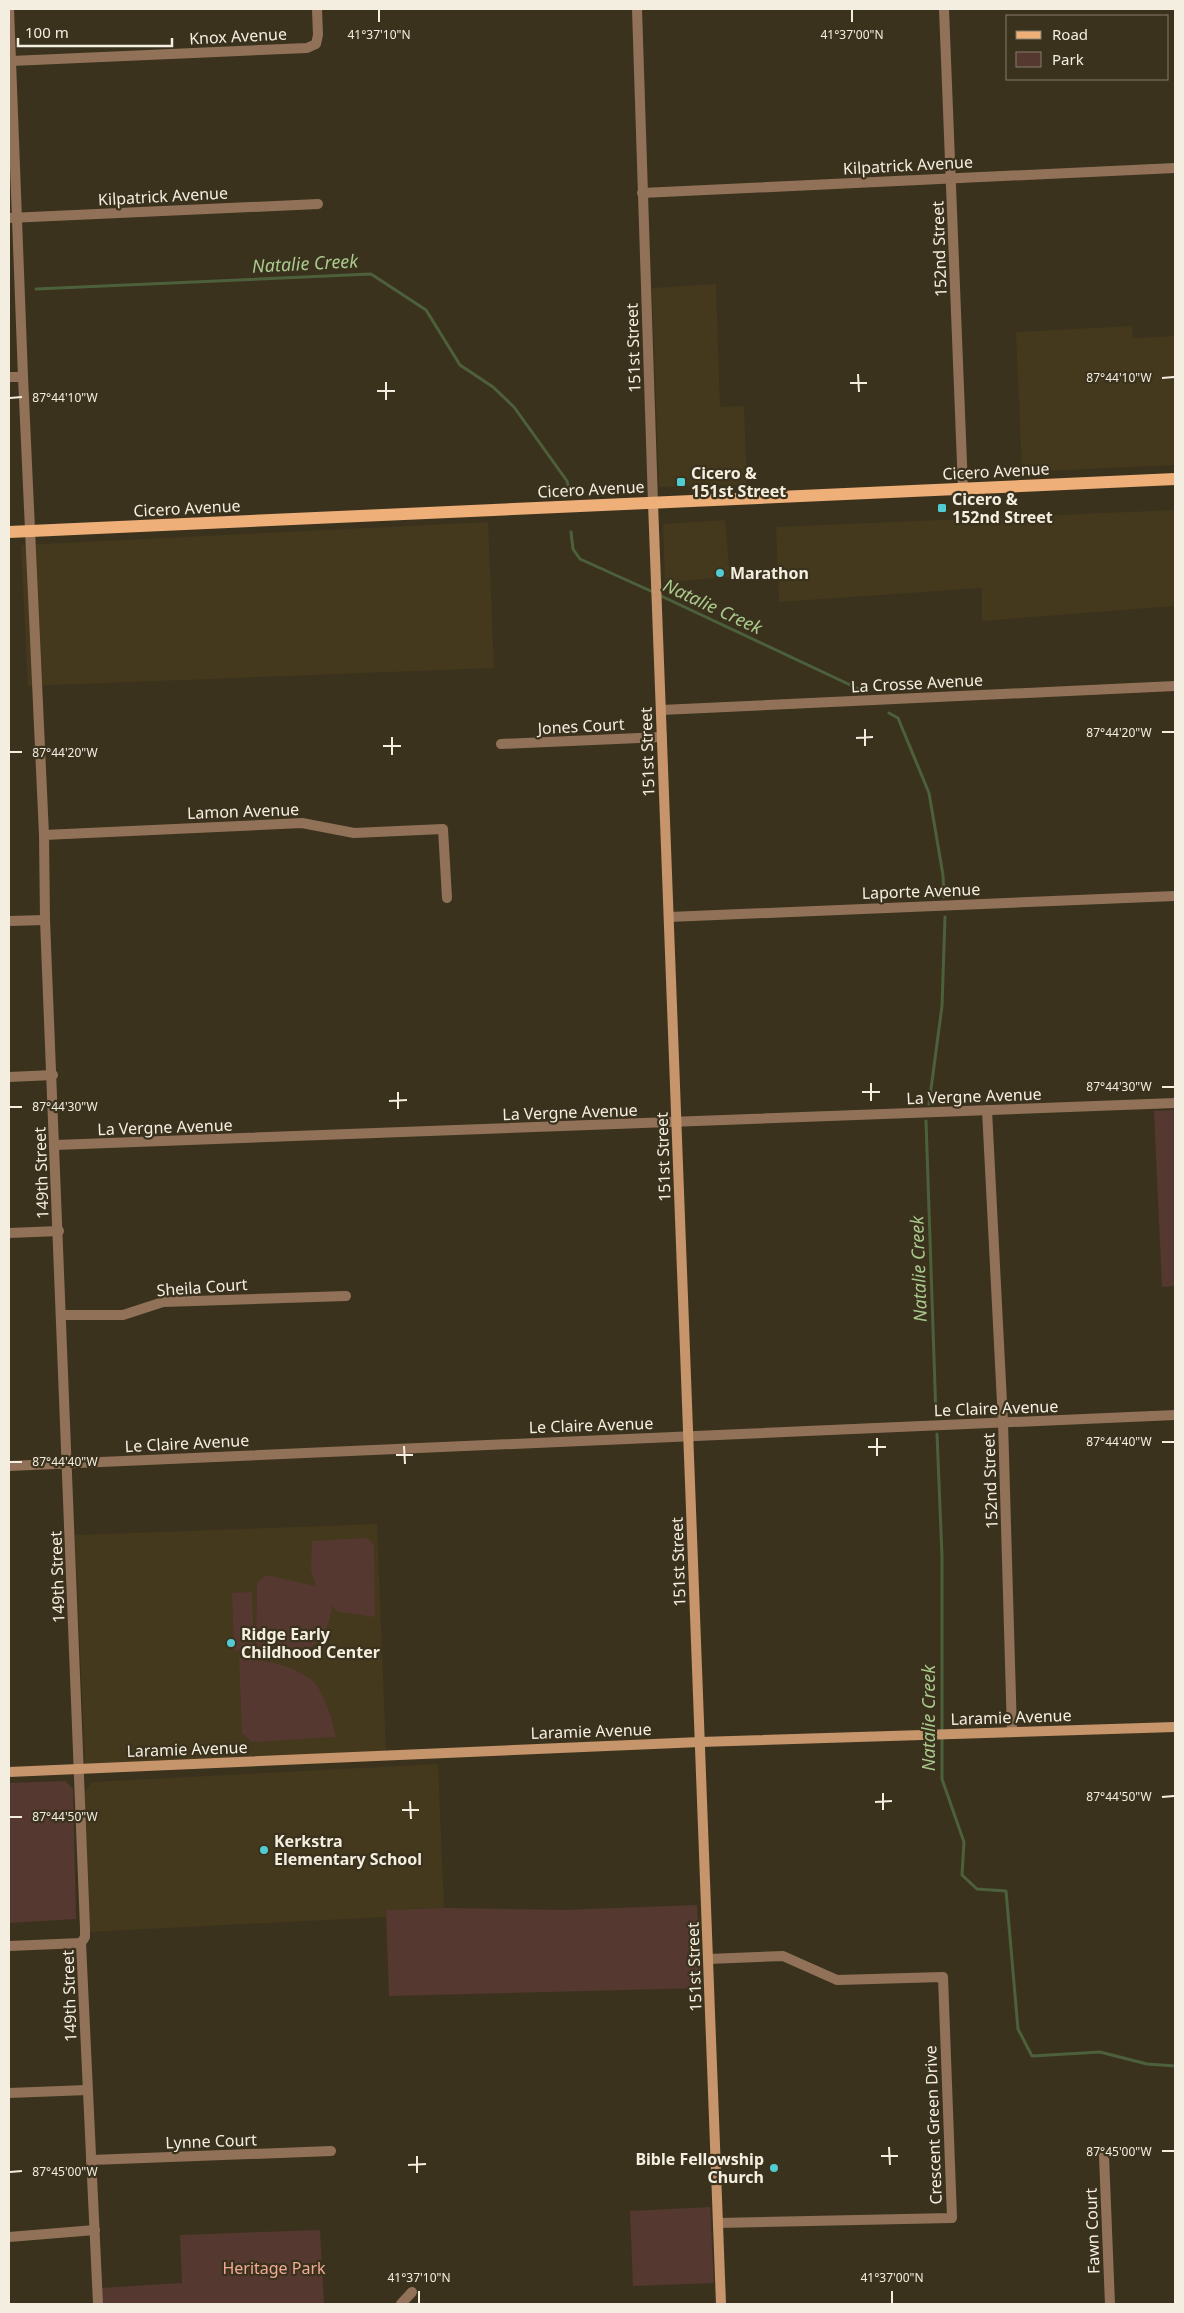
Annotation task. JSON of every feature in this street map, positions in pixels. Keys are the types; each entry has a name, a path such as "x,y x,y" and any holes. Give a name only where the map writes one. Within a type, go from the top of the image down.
{"main road":[{"name":"Cicero Avenue","path":"9,532 1175,479"}],"street":[{"name":"149th Street","path":"9,9 13,218 23,377 44,835 45,920 56,1145 85,1937 82,1943 87,2090 98,2304"},
{"name":"Knox Avenue","path":"11,62 307,48 316,44 318,9"},
{"name":"151st Street","path":"637,9 656,601 721,2304"},
{"name":"152nd Street","path":"944,9 963,489"},
{"name":"Kilpatrick Avenue","path":"642,193 951,177 1175,168"},
{"name":"Kilpatrick Avenue","path":"13,218 318,204"},
{"path":"9,377 23,377"},
{"name":"La Crosse Avenue","path":"661,710 1175,686"},
{"name":"Jones Court","path":"501,744 662,737"},
{"name":"Lamon Avenue","path":"44,835 302,823 354,833 443,829 447,898"},
{"name":"Laporte Avenue","path":"669,917 1175,896"},
{"path":"9,921 45,920"},
{"path":"9,1077 53,1075"},
{"name":"La Vergne Avenue","path":"56,1145 1175,1103"},
{"name":"152nd Street","path":"986,1110 1003,1422 1012,1732"},
{"path":"9,1233 59,1232"},
{"name":"Sheila Court","path":"62,1315 123,1315 163,1302 346,1296"},
{"name":"Le Claire Avenue","path":"9,1466 1175,1415"},
{"name":"Laramie Avenue","path":"9,1772 700,1742 1175,1726"},
{"path":"9,1946 82,1943"},
{"name":"Crescent Green Drive","path":"708,1959 783,1956 837,1980 943,1977 952,2218 718,2222"},
{"path":"9,2093 87,2090"},
{"name":"Lynne Court","path":"91,2160 331,2151"},
{"name":"Fawn Court","path":"1104,2156 1110,2304"},
{"path":"9,2237 95,2230"},
{"path":"401,2304 412,2292"}],"shaded area":[{"path":"716,284 720,407 744,406 747,485 659,487 652,288"},
{"path":"1132,326 1133,338 1175,336 1175,465 1022,472 1016,332"},
{"path":"1175,510 1175,606 982,621 982,588 779,602 776,527"},
{"path":"725,520 730,577 665,582 663,524"},
{"path":"488,522 494,668 28,686 21,545"},
{"name":"Ridge Early Childhood Center","path":"377,1524 386,1751 85,1764 75,1535"},
{"name":"Kerkstra Elementary School","path":"438,1764 444,1908 386,1910 386,1917 89,1932 84,1793 92,1782"}],"green space":[{"path":"1175,1110 1175,1286 1162,1287 1154,1111"},
{"path":"367,1538 374,1545 375,1617 338,1612 332,1606 329,1622 324,1634 308,1649 285,1654 256,1655 257,1583 266,1575 316,1586 311,1570 312,1541"},
{"path":"252,1592 254,1650 234,1650 232,1593"},
{"path":"239,1658 267,1661 284,1666 301,1673 314,1682 323,1696 336,1737 252,1742 242,1733"},
{"path":"66,1781 73,1789 76,1919 9,1923 9,1783"},
{"path":"697,1905 701,1988 389,1996 386,1910 444,1908 564,1910"},
{"path":"710,2207 714,2283 633,2286 630,2211"},
{"name":"Heritage Park","path":"320,2230 324,2304 102,2304 101,2288 182,2283 180,2235"}],"waterway":[{"name":"Natalie Creek","path":"36,289 371,274 426,310 460,365 493,387 514,407 568,485"},
{"name":"Natalie Creek","path":"571,532 573,549 580,559 653,592"},
{"name":"Natalie Creek","path":"659,595 861,690"},
{"name":"Natalie Creek","path":"889,713 898,718 929,793 943,875 944,897"},
{"name":"Natalie Creek","path":"929,1104 942,1006 945,917"},
{"name":"Natalie Creek","path":"926,1121 936,1417"},
{"name":"Natalie Creek","path":"937,1434 942,1556 942,1779 964,1842 962,1875 977,1889 1006,1891 1018,2029 1032,2056 1100,2052 1147,2064 1175,2066"}],"place":[{"name":"Cicero & 151st Street","path":"681,482"},
{"name":"Cicero & 152nd Street","path":"942,508"},
{"name":"Marathon","path":"720,573"},
{"name":"Ridge Early Childhood Center","path":"231,1643"},
{"name":"Kerkstra Elementary School","path":"264,1850"},
{"name":"Bible Fellowship Church","path":"774,2168"}]}
